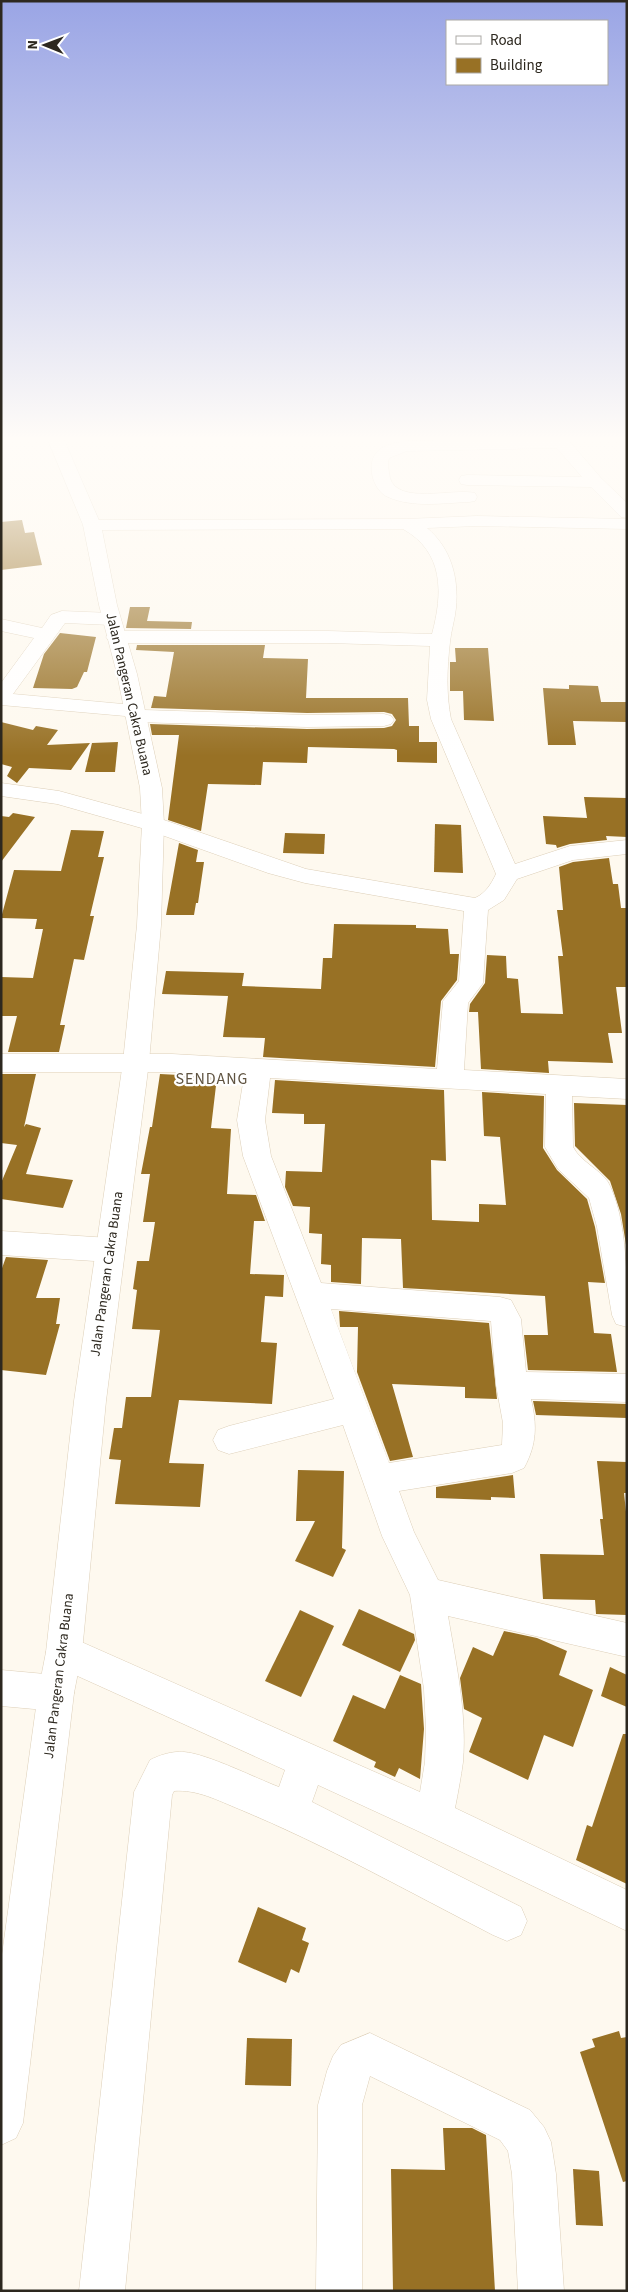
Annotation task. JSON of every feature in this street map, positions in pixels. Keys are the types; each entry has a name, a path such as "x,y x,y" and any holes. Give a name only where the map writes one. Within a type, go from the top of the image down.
{"street":[{"name":"Jalan Pangeran Cakra Buana","path":"2,2110 56,1693 64,1652 90,1401 136,1062 150,925 151,788 127,674 114,630 96,542"},
{"path":"432,542 447,575 450,590 449,606 440,640 437,700 441,719 508,874"},
{"path":"1,625 49,632 114,630 440,640"},
{"path":"49,632 1,698 135,713 306,721 384,720"},
{"path":"1,789 59,798 152,824 276,868 305,876 476,906 486,904 496,896 508,874 570,853 627,847"},
{"path":"450,1078 456,1001 471,983 476,906"},
{"path":"1,1063 136,1062 627,1089"},
{"path":"258,1068 252,1120 257,1156 354,1408 398,1536 421,1581 442,1689 445,1729 444,1762 434,1818"},
{"path":"559,1084 560,1152 566,1162 579,1170 594,1184 603,1197 611,1226 627,1315"},
{"path":"1,1243 110,1250"},
{"path":"312,1295 500,1309 506,1319 512,1384 521,1440 512,1458 379,1479"},
{"path":"512,1384 627,1388"},
{"path":"229,1440 354,1408"},
{"path":"421,1581 627,1640"},
{"path":"64,1652 434,1818 627,1911"},
{"path":"1,1688 56,1693"},
{"path":"290,1811 307,1762"},
{"path":"102,2291 152,1792 164,1773 184,1771 204,1776 290,1811 507,1920"},
{"path":"339,2291 340,2105 348,2071 356,2060 370,2054 515,2125 529,2142 534,2174 541,2291"}],"building":[{"path":"1,542 36,542 42,565 1,570"},
{"path":"130,607 150,607 147,621 192,622 191,629 126,628"},
{"path":"60,633 96,637 87,672 84,672 77,687 72,689 33,688 44,654"},
{"path":"137,645 265,645 263,658 308,659 306,698 408,698 409,726 419,726 419,742 437,742 437,763 397,762 397,750 394,749 308,747 307,763 263,762 261,785 208,784 201,831 168,820 179,735 152,735 150,724 307,729 384,728 392,726 396,720 392,714 384,712 307,713 151,708 154,696 166,697 174,652 136,650"},
{"path":"455,648 488,648 494,721 464,720 463,691 450,691 450,662 456,662"},
{"path":"569,685 598,686 601,702 627,702 627,722 573,721 576,745 548,745 543,688 569,689"},
{"path":"1,722 33,730 36,726 58,730 47,745 90,743 71,770 29,768 17,783 7,776 12,767 1,764"},
{"path":"118,742 115,772 85,772 92,743"},
{"path":"584,797 627,798 627,837 606,836 607,840 570,844 557,848 556,845 546,844 543,816 587,818"},
{"path":"13,813 35,817 1,862 1,816 9,817"},
{"path":"435,824 461,825 463,873 434,872"},
{"path":"71,830 104,831 98,857 104,857 90,916 94,916 84,960 74,959 60,1025 65,1025 59,1052 8,1052 17,1016 1,1016 1,977 33,978 43,929 35,929 37,919 1,918 14,870 61,871"},
{"path":"285,833 325,834 324,854 283,853"},
{"path":"179,843 198,850 196,862 204,862 198,903 196,903 194,915 166,915"},
{"path":"609,858 613,884 618,884 621,908 627,908 627,987 616,987 622,1033 608,1033 613,1063 548,1061 549,1073 481,1069 478,1012 469,1012 470,1004 485,983 487,955 506,956 507,978 518,979 521,1013 563,1014 558,956 563,956 557,910 563,910 559,867 573,862"},
{"path":"334,924 416,925 416,928 448,929 450,954 459,954 457,980 441,1001 435,1067 263,1057 265,1038 223,1037 228,996 162,994 166,971 244,973 242,986 321,989 323,958 332,958"},
{"path":"2,1074 36,1074 24,1127 26,1124 41,1128 26,1174 73,1180 63,1208 1,1199 1,1183 17,1145 1,1143"},
{"path":"160,1074 217,1077 211,1128 231,1129 227,1194 256,1195 265,1221 254,1221 250,1274 284,1275 283,1297 265,1296 261,1342 277,1343 272,1404 179,1400 169,1463 204,1464 200,1507 115,1504 121,1460 109,1459 114,1428 122,1428 126,1397 151,1397 160,1330 132,1329 137,1290 133,1289 137,1261 149,1261 155,1222 143,1222 150,1174 141,1174 150,1127 152,1127"},
{"path":"275,1080 444,1090 446,1161 431,1160 432,1220 479,1222 479,1204 506,1205 500,1137 484,1136 482,1092 544,1096 543,1148 557,1170 587,1199 595,1227 605,1283 588,1282 594,1333 611,1334 617,1372 528,1370 524,1335 548,1335 545,1296 403,1288 401,1239 362,1238 361,1284 331,1282 331,1265 321,1264 322,1234 309,1233 310,1207 293,1206 285,1187 286,1171 322,1172 325,1124 304,1124 304,1114 272,1113"},
{"path":"574,1103 627,1105 627,1251 621,1214 610,1181 575,1146"},
{"path":"6,1257 48,1260 36,1298 60,1298 56,1324 60,1324 46,1375 1,1370 1,1271"},
{"path":"339,1311 489,1323 497,1399 465,1398 465,1387 392,1384 413,1457 390,1461 357,1372 358,1327 340,1327"},
{"path":"533,1401 627,1404 627,1418 536,1415"},
{"path":"597,1461 627,1462 627,1493 624,1493 627,1521 627,1615 596,1614 595,1600 543,1599 540,1554 604,1555 600,1519 603,1519"},
{"path":"298,1470 344,1471 342,1548 346,1550 333,1577 295,1561 315,1521 296,1521"},
{"path":"513,1475 515,1498 491,1497 491,1500 436,1498 436,1487"},
{"path":"359,1609 414,1634 415,1640 400,1672 342,1645"},
{"path":"300,1610 334,1626 301,1697 265,1681"},
{"path":"504,1631 537,1638 567,1651 559,1675 593,1690 573,1747 544,1735 528,1780 469,1752 482,1718 464,1709 460,1678 473,1647 493,1656"},
{"path":"610,1667 627,1675 627,1707 601,1696"},
{"path":"400,1675 421,1684 424,1729 420,1779 399,1768 395,1777 374,1767 376,1762 333,1741 353,1695 385,1709"},
{"path":"623,1734 627,1734 627,1884 576,1860 587,1825 592,1827"},
{"path":"258,1907 306,1928 302,1940 309,1943 299,1973 291,1969 286,1983 238,1962"},
{"path":"619,2031 621,2038 627,2037 627,2181 623,2182 580,2052 595,2047 592,2039"},
{"path":"247,2038 292,2039 291,2086 245,2085"},
{"path":"443,2128 472,2128 486,2135 495,2291 393,2291 391,2169 445,2170"},
{"path":"573,2169 599,2171 603,2226 576,2225"}],"district":[{"name":"SENDANG","path":"212,1079"}]}
